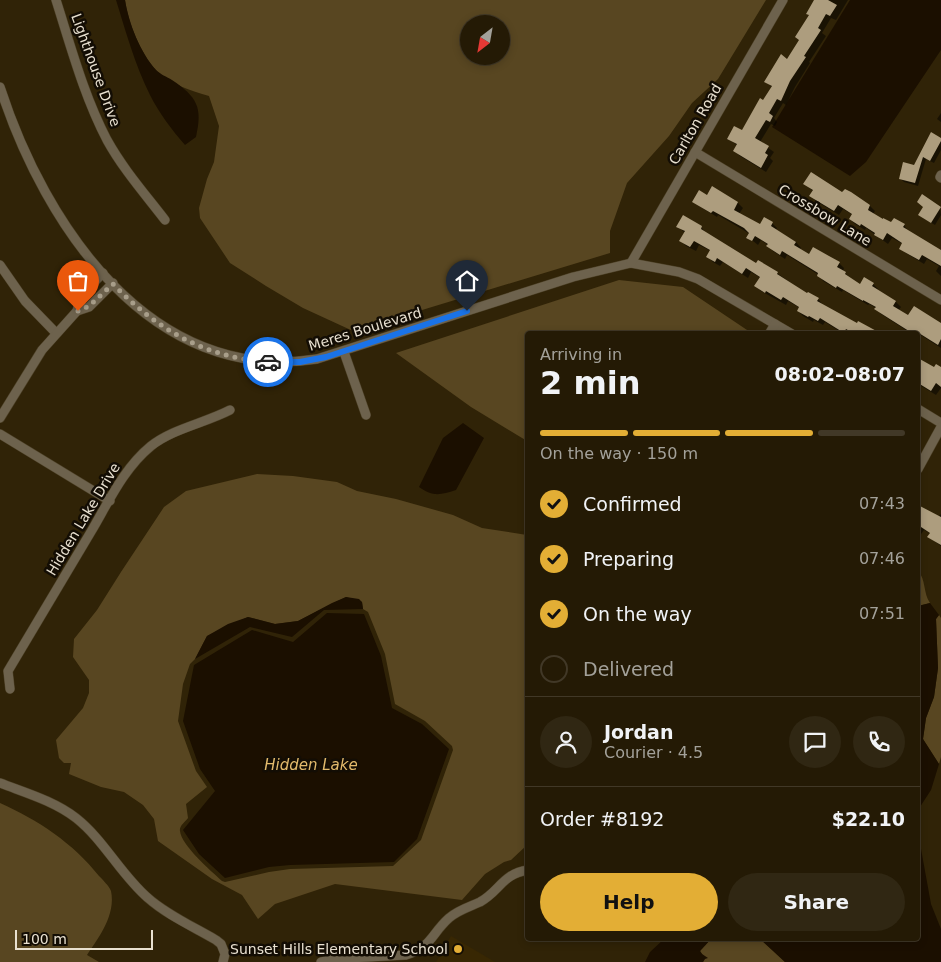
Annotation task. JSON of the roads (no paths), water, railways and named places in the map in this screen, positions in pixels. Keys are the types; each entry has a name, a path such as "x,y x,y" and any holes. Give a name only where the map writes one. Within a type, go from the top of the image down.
{"street":[{"name":"Lighthouse Drive","path":"56,0 78,67 101,127 125,169 165,220"},
{"name":"Carlton Road","path":"631,263 783,0"},
{"name":"Meres Boulevard","path":"0,87 18,139 37,178 60,217 103,274 141,311 165,328 198,346 227,355 256,361 290,362 317,359 344,352 573,277 631,263 693,277 787,331"},
{"name":"Crossbow Lane","path":"695,152 941,300"},
{"path":"0,265 25,301 56,333"},
{"path":"78,311 81,296 103,274"},
{"path":"0,418 37,357 56,333 78,311 89,306 113,284"},
{"path":"771,331 775,324"},
{"path":"344,352 366,415"},
{"name":"Hidden Lake Drive","path":"10,689 8,671 135,462 152,445 172,433 211,420 230,410"},
{"path":"920,410 941,423"},
{"path":"920,465 941,428"},
{"path":"0,434 110,501"},
{"path":"0,783 46,801 77,819 90,831 134,885 150,900 216,940 226,954 224,961"},
{"path":"321,962 331,959 406,955 416,952 431,941 452,916 480,901 510,875 525,871"}],"water":[{"path":"116,0 125,0 129,19 136,37 150,63 187,92 196,104 199,118 196,137 185,145 166,121 150,95 135,60"},
{"path":"850,0 941,0 941,50 866,162 850,176 772,127"},
{"path":"463,423 484,438 456,490 433,494 419,487 443,438"},
{"path":"346,597 359,599 362,602 363,609 324,610 292,637 250,627 195,659 207,636 228,624 248,617 275,624 298,621"},
{"path":"930,603 939,615 936,619 938,668 934,697 926,718 923,739 939,764 931,790 920,807 920,606"},
{"name":"Hidden Lake","path":"327,613 364,614 381,656 392,708 422,724 449,749 417,839 394,862 290,865 269,867 225,878 199,854 183,830 215,791 200,769 183,721 194,665 252,630 293,642"},
{"path":"921,849 931,904 941,929 941,962 785,962 762,941 920,941"},
{"path":"662,941 709,941 700,951 708,958 703,962 645,962 650,952"}],"place":[{"name":"Sunset Hills Elementary School","path":"458,949"}]}
